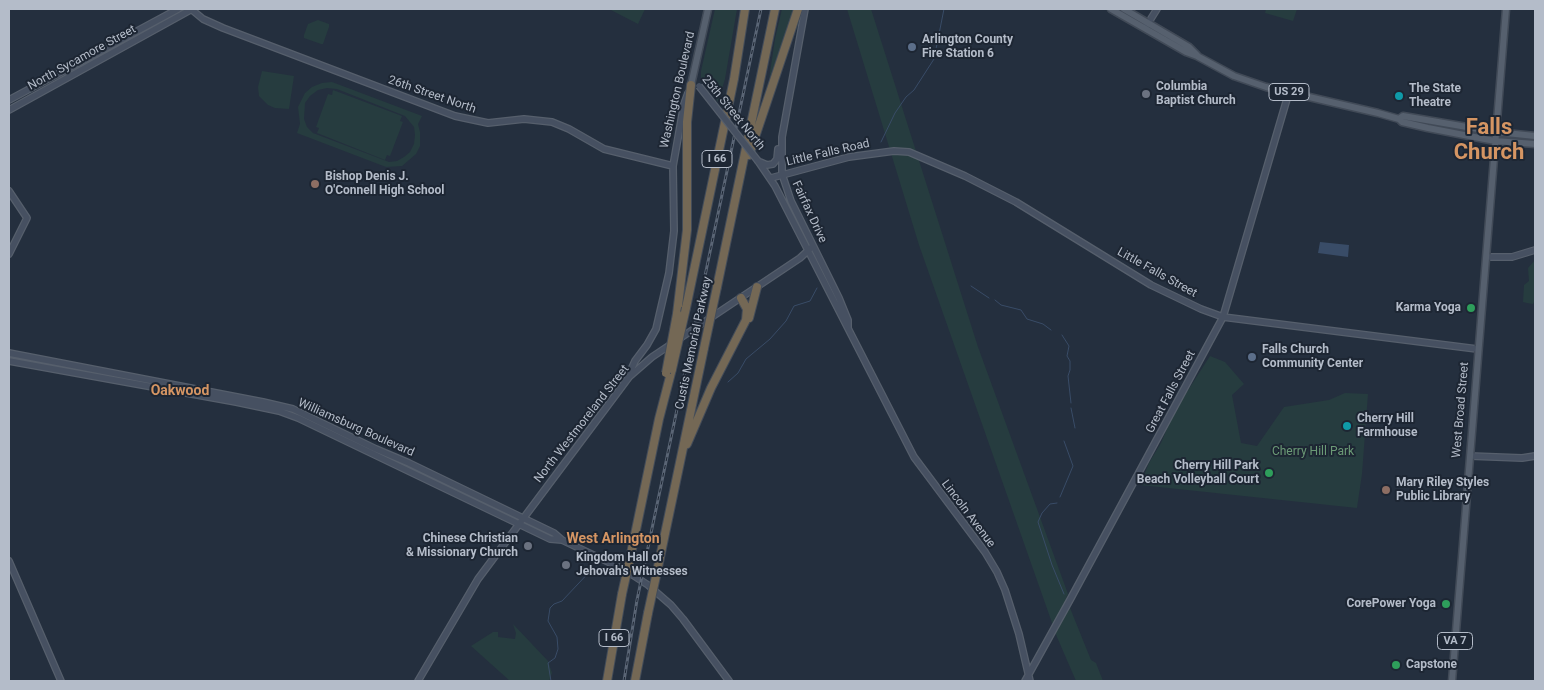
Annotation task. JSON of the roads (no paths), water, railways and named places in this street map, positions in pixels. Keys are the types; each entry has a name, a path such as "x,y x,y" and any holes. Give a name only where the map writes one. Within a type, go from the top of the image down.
{"highway":[{"name":"Custis Memorial Parkway","path":"608,681 622,594 669,371 686,308 732,87 745,9"},
{"name":"Custis Memorial Parkway","path":"635,681 775,9"},
{"path":"737,193 798,9"},
{"path":"669,371 687,230 687,122 694,83"},
{"path":"732,347 747,323 757,287"},
{"path":"680,460 708,394 748,315 747,307 741,298"}],"main road":[{"name":"North Sycamore Street","path":"9,110 160,22 178,9"},
{"name":"North Sycamore Street","path":"9,100 160,22 191,9"},
{"name":"26th Street North","path":"191,9 203,19 223,28 455,116 486,122 524,119 552,122 569,128 604,149 673,166"},
{"name":"Washington Boulevard","path":"628,377 635,361 656,329 670,273 674,231 673,166 684,104 694,83 708,9"},
{"name":"Fairfax Drive","path":"805,9 782,137 782,174 791,201 839,298 848,320 848,328"},
{"name":"US 29","path":"1111,9 1146,26"},
{"name":"US 29","path":"1124,9 1186,52 1198,56 1234,76 1266,87 1399,119 1402,122 1428,128 1495,141 1535,144"},
{"path":"1146,26 1157,9"},
{"name":"VA 7","path":"1495,141 1506,9"},
{"name":"25th Street North","path":"694,83 758,160"},
{"name":"Great Falls Street","path":"1024,681 1067,606 1223,317 1289,92"},
{"name":"US 29","path":"1399,119 1403,116 1496,132 1535,136"},
{"path":"758,160 768,165 774,163 782,137"},
{"name":"West Broad Street","path":"1452,681 1495,141"},
{"name":"Little Falls Road","path":"782,174 849,157 894,151 909,152"},
{"name":"Little Falls Street","path":"909,152 965,176 1016,202 1151,285 1201,309 1223,317 1478,349"},
{"name":"Fairfax Drive","path":"758,160 770,178 868,369"},
{"path":"770,178 782,174"},
{"path":"9,191 27,218 9,254"},
{"name":"North Westmoreland Street","path":"418,681 478,579 628,377 652,357 741,298 814,246"},
{"path":"1487,257 1512,257 1535,250"},
{"name":"Williamsburg Boulevard","path":"9,353 269,403 293,410 410,463 554,533 562,540 625,570 653,589 684,619 729,681"},
{"name":"Williamsburg Boulevard","path":"9,361 282,412 550,539 562,540"},
{"name":"Lincoln Avenue","path":"868,369 914,457 985,552 997,572 1006,590 1030,681"},
{"path":"1470,456 1522,458 1535,456"},
{"path":"9,560 61,681"}],"water":[{"path":"1320,242 1349,245 1348,257 1318,253"}],"waterway":[{"path":"881,142 895,113 906,97 914,90 934,59 944,9"},
{"path":"971,286 989,298"},
{"path":"728,382 738,373 746,359 770,339 786,321 794,306 810,301 817,288"},
{"path":"995,300 1001,305 1021,310 1027,319 1043,324 1051,330"},
{"path":"1062,335 1069,346 1067,356 1070,361 1068,376 1071,403"},
{"path":"1071,408 1075,428"},
{"path":"1060,497 1073,466 1064,441"},
{"path":"1057,503 1050,504 1042,513 1038,522 1064,594"},
{"path":"551,681 548,663 555,658 558,649 557,637 548,621 550,608 562,601 594,567"}],"railway":[{"path":"624,681 637,600 761,9"}],"place":[{"name":"Arlington County Fire Station 6","path":"912,47"},
{"name":"Columbia Baptist Church","path":"1146,94"},
{"name":"The State Theatre","path":"1399,96"},
{"name":"Bishop Denis J. O'Connell High School","path":"315,184"},
{"name":"Karma Yoga","path":"1471,308"},
{"name":"Falls Church Community Center","path":"1252,357"},
{"name":"Cherry Hill Farmhouse","path":"1347,426"},
{"name":"Cherry Hill Park Beach Volleyball Court","path":"1269,473"},
{"name":"Mary Riley Styles Public Library","path":"1386,490"},
{"name":"Chinese Christian & Missionary Church","path":"528,546"},
{"name":"Kingdom Hall of Jehovah's Witnesses","path":"566,565"},
{"name":"CorePower Yoga","path":"1446,604"},
{"name":"Capstone","path":"1396,665"}],"district":[{"name":"Falls Church","path":"1489,140"},
{"name":"Oakwood","path":"180,391"},
{"name":"West Arlington","path":"613,539"}],"park label":[{"name":"Cherry Hill Park","path":"1313,452"}]}
